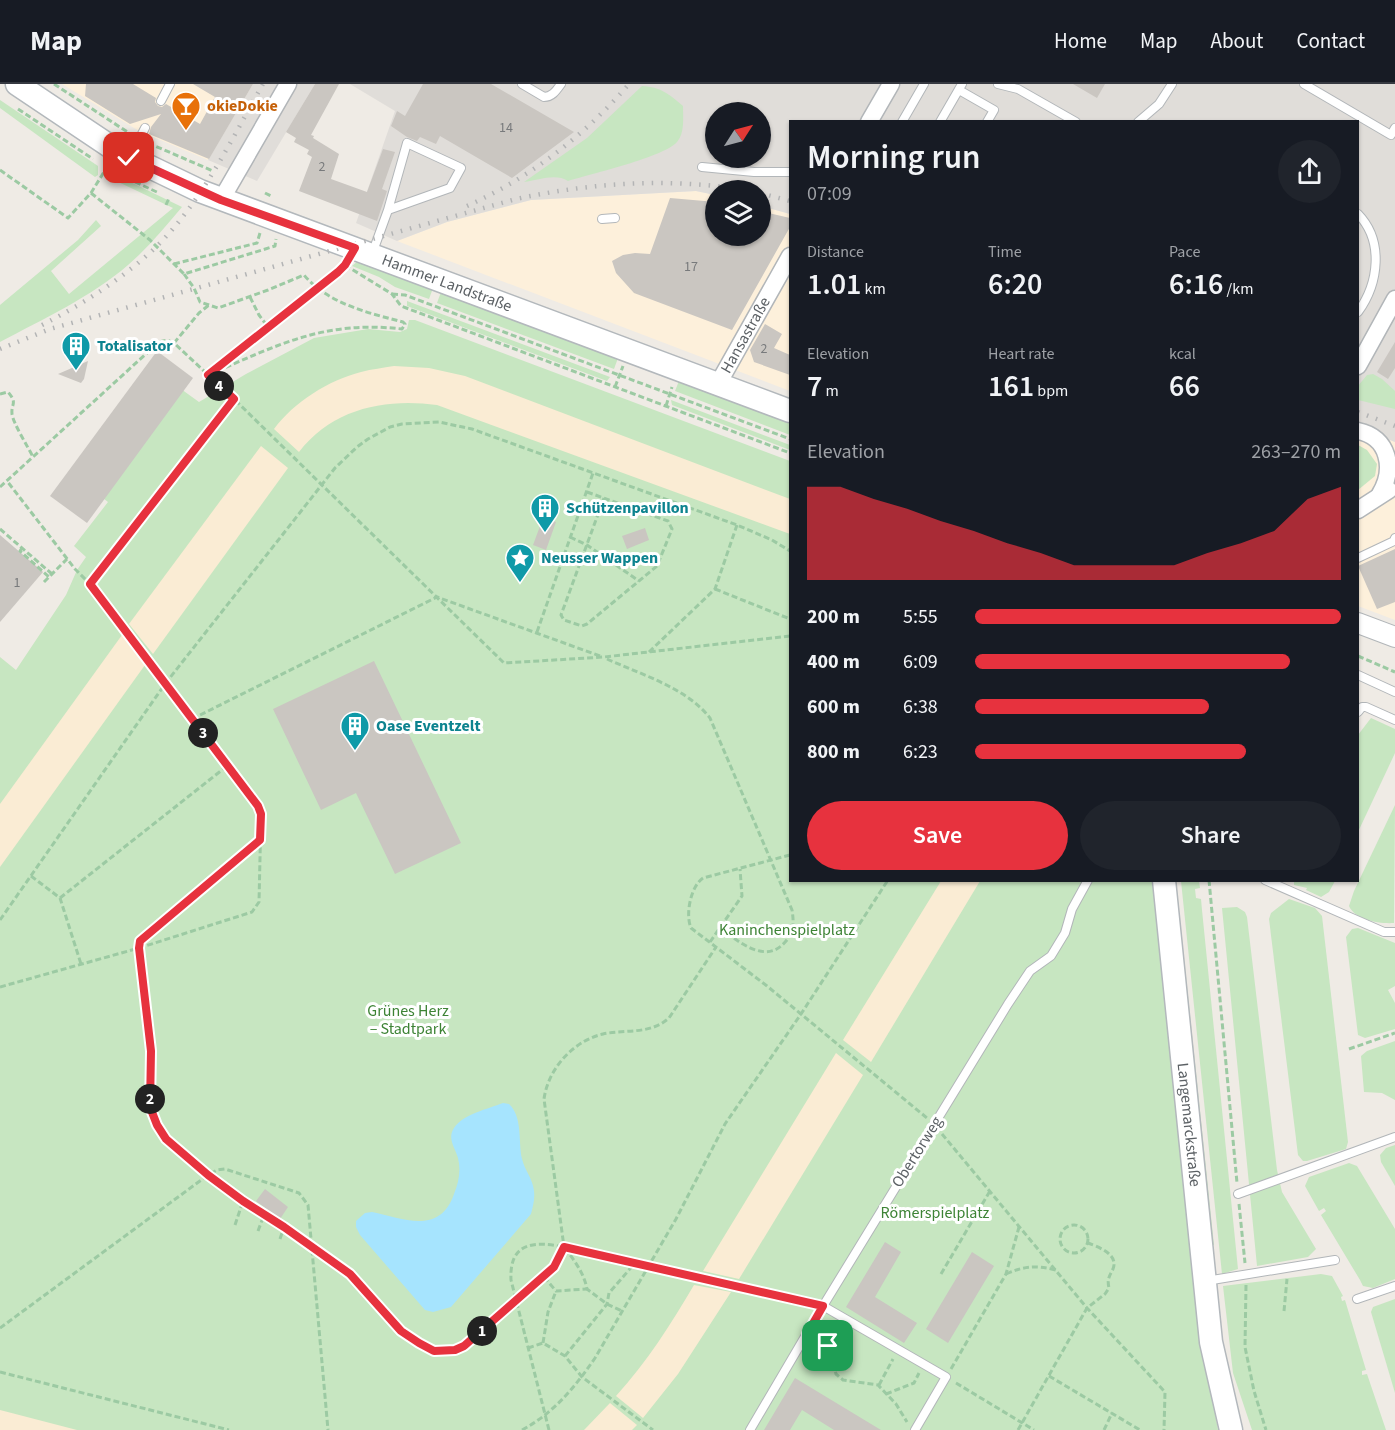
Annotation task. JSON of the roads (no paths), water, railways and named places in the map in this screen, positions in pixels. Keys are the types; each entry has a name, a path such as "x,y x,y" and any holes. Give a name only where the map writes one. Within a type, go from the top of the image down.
{"main road":[{"name":"Hammer Landstraße","path":"17,84 129,158 221,200 357,256 789,411"},
{"name":"Langemarckstraße","path":"1164,882 1211,1342 1231,1430"},
{"name":"Langemarckstraße","path":"1216,1368 1239,1430"}],"street":[{"path":"221,200 288,84"},
{"path":"869,120 891,84"},
{"name":"Hansastraße","path":"718,384 789,258"},
{"path":"1359,364 1395,299"},
{"path":"1359,431 1380,442 1386,451 1388,462 1385,486 1388,490 1359,509"},
{"path":"1359,624 1394,637"}],"lane":[{"path":"161,101 170,84"},
{"path":"522,84 547,97 552,95 561,84"},
{"path":"903,120 924,84"},
{"path":"998,84 1016,87 1073,120"},
{"path":"1140,120 1159,104 1172,84"},
{"path":"1304,84 1391,135 1395,128"},
{"path":"941,120 961,87 994,110 988,120"},
{"path":"129,158 145,128"},
{"path":"357,256 388,210 407,143 461,168 450,188 388,210"},
{"path":"702,167 754,172 789,172"},
{"path":"1359,215 1365,222 1377,254 1375,277 1359,310"},
{"path":"602,219 615,218"},
{"path":"1359,558 1394,541 1395,538"},
{"path":"1359,675 1395,692"},
{"path":"1359,711 1362,707 1366,707 1395,720"},
{"name":"Obertorweg","path":"750,1430 934,1124 1030,971 1052,956 1065,933 1072,909 1087,882"},
{"path":"1270,882 1384,932 1395,932"},
{"path":"1238,1194 1395,1137"},
{"path":"1204,1281 1335,1260"},
{"path":"1357,1299 1395,1287"},
{"path":"823,1306 946,1377 915,1429"}],"water":[{"path":"503,1103 509,1104 513,1109 518,1123 522,1159 534,1191 531,1214 451,1307 433,1312 425,1310 360,1235 356,1221 365,1213 372,1212 420,1221 430,1220 440,1215 448,1207 456,1190 459,1176 458,1158 451,1139 454,1128 463,1119"}],"railway":[{"path":"42,325 87,300 116,280 155,248 172,230 215,170 263,84"},
{"path":"467,206 513,182 555,154 594,121 629,84"},
{"path":"0,349 50,329 516,199 603,186 661,183 705,185"},
{"path":"771,196 789,201"},
{"path":"1359,412 1395,426"}],"place":[{"name":"okieDokie","path":"186,132"},
{"name":"Totalisator","path":"76,372"},
{"name":"Schützenpavillon","path":"545,534"},
{"name":"Neusser Wappen","path":"520,584"},
{"name":"Oase Eventzelt","path":"355,752"}],"park label":[{"name":"Kaninchenspielplatz","path":"787,930"},
{"name":"Grünes Herz – Stadtpark","path":"408,1020"},
{"name":"Römerspielplatz","path":"935,1213"}]}
